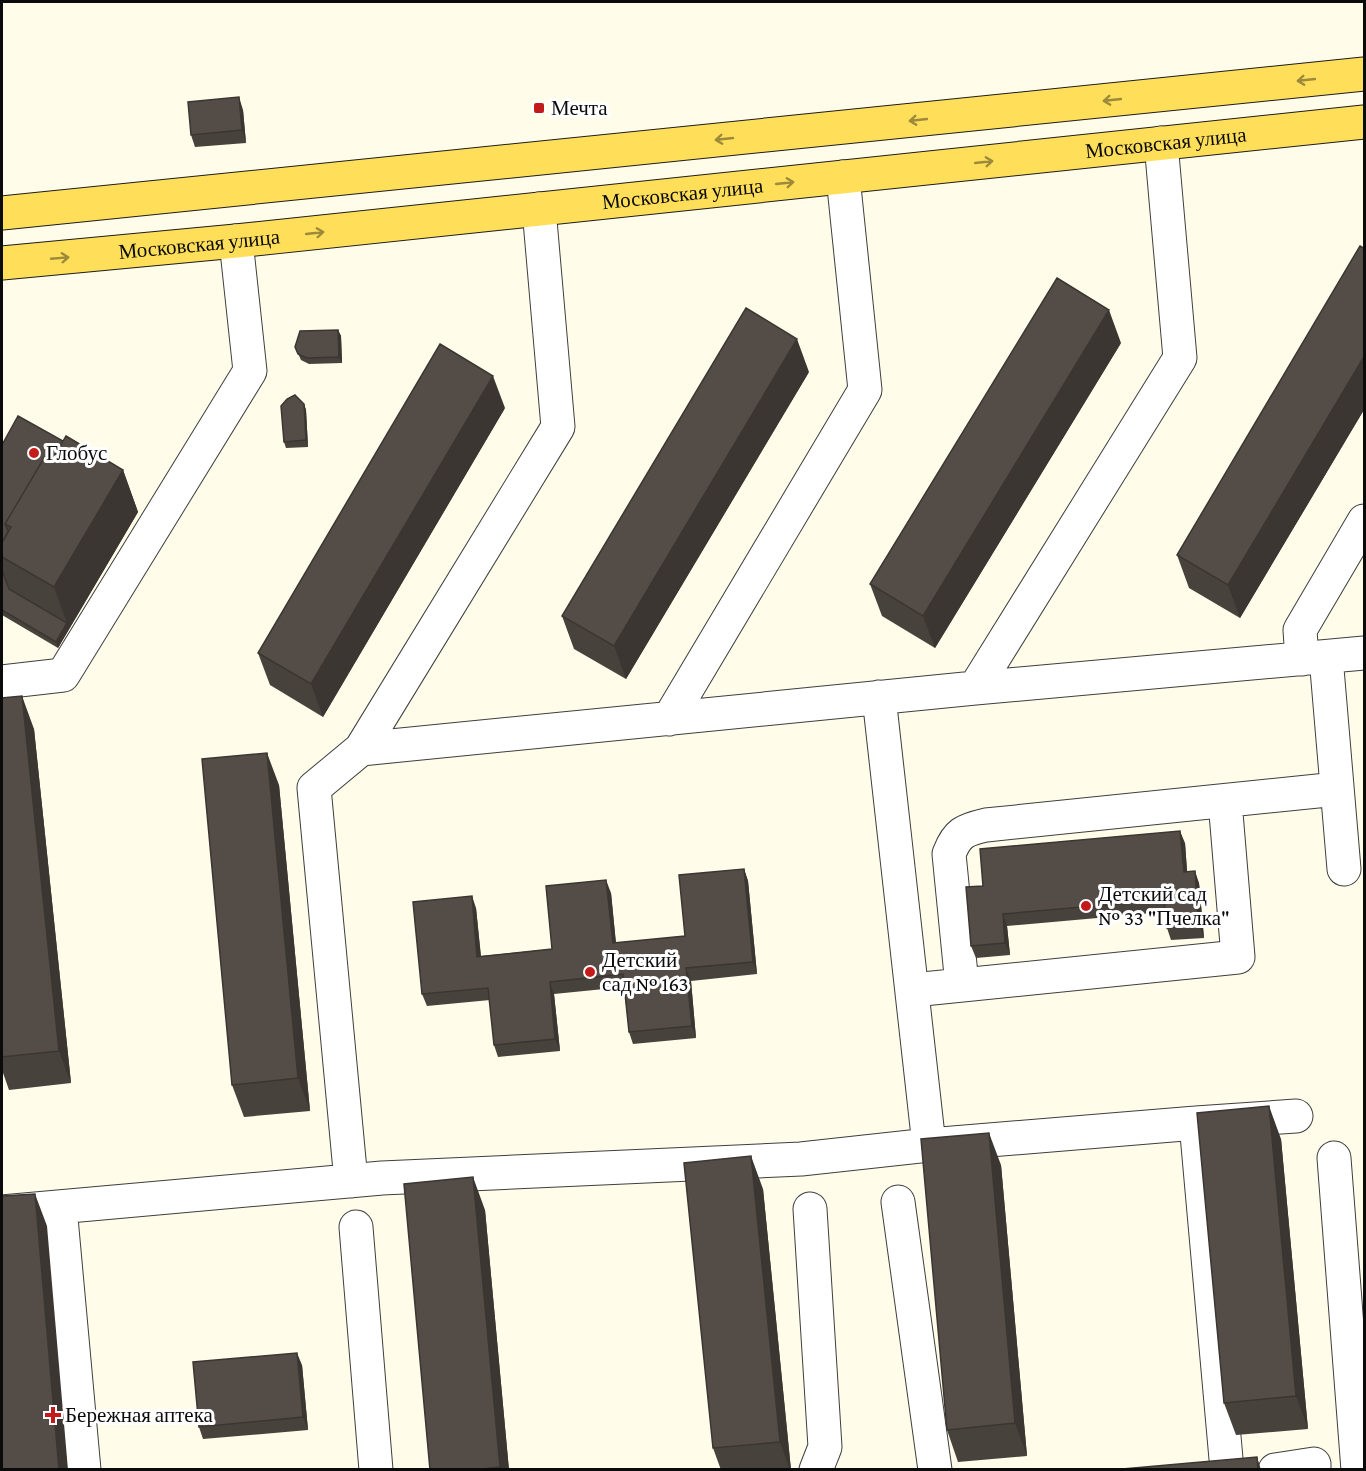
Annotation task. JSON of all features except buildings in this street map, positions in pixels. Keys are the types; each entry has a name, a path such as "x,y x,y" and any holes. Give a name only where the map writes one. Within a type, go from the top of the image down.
{"main road":[{"path":"2,213 1365,74"},
{"name":"Московская улица","path":"2,263 236,241 1365,122"}],"lane":[{"path":"975,688 1180,358 1161,143"},
{"path":"669,719 865,390 843,177"},
{"path":"351,1181 314,788 361,750 558,428 539,209"},
{"path":"2,682 63,675 250,371 236,241"},
{"path":"1344,869 1337,789 1314,658 1300,630 1365,521"},
{"path":"361,750 879,697 1365,653"},
{"path":"879,697 914,990 929,1145"},
{"path":"963,985 949,854 954,840 967,830 986,825 1337,789"},
{"path":"914,990 1238,957 1225,801"},
{"path":"2,1212 351,1181 801,1159 929,1145 1296,1116"},
{"path":"1196,1123 1227,1470"},
{"path":"1334,1158 1358,1470"},
{"path":"897,1202 935,1470"},
{"path":"60,1207 84,1470"},
{"path":"810,1209 825,1447 816,1470"},
{"path":"357,1227 376,1470"},
{"path":"1275,1470 1314,1464 1314,1470"}],"place":[{"name":"Мечта","path":"539,108"},
{"name":"Глобус","path":"34,453"},
{"name":"Детский сад № 33 \"Пчелка\"","path":"1086,906"},
{"name":"Детский сад № 163","path":"590,972"},
{"name":"Бережная аптека","path":"53,1415"}]}
